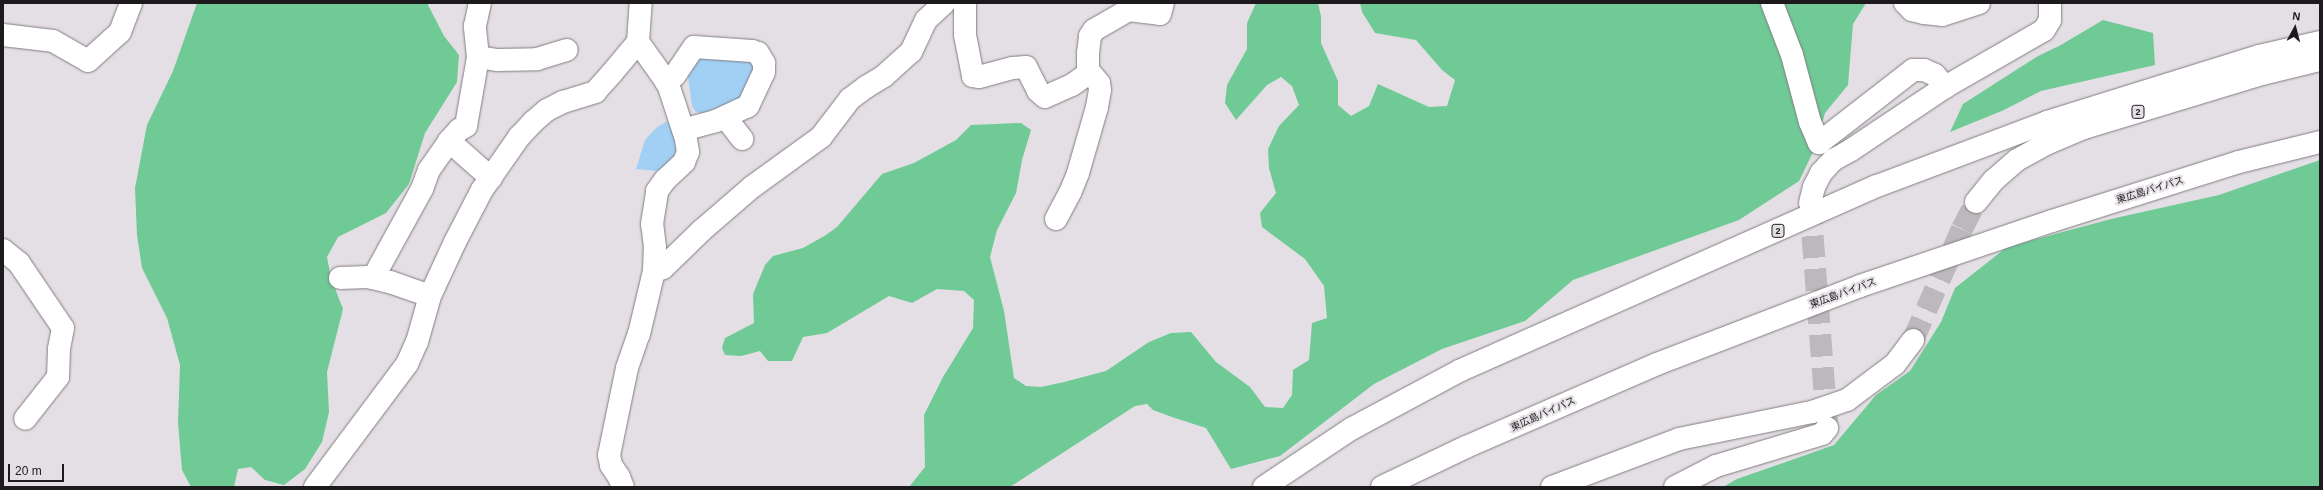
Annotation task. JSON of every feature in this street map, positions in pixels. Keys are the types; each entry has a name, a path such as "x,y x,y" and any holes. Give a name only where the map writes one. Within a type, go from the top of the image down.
{"main road":[{"path":"3,35 52,41 88,61 120,32 131,3"},
{"path":"373,278 422,189 429,170 449,141 459,130 466,126 478,57 475,26 480,3"},
{"path":"315,487 407,364 417,342 430,296 455,242 491,178 519,137 533,122 547,110 563,102 595,92 638,42 640,3"},
{"path":"654,271 663,268 700,231 747,192 821,137 850,100 866,87 884,76 911,52 926,20 944,3"},
{"path":"965,3 965,35 973,76 980,77 1013,68 1026,67 1038,91 1044,97 1091,73"},
{"path":"1056,219 1073,187 1085,144 1092,126 1100,90 1099,83 1091,73 1089,42 1094,30 1128,10 1160,14 1163,3"},
{"path":"1772,3 1792,54 1810,122 1820,142 1913,70 1924,70 1935,75 1945,87"},
{"path":"1905,3 1912,10 1924,14 1942,15 1979,3"},
{"path":"1810,203 1814,187 1821,173 1832,160 1851,150 1945,87 2044,30 2050,20 2050,3"},
{"path":"623,487 619,476 611,465 609,455 628,368 639,334 654,271 655,247 652,224 657,191 665,180 684,162 688,152 666,82 638,42"},
{"name":"2","path":"1264,487 1351,429 1459,371 1877,186 2047,122 2259,56 2320,42"},
{"path":"666,82 675,75 694,47 758,53 764,63 764,72 748,106 696,128 682,130"},
{"path":"478,57 498,60 537,59 567,50"},
{"name":"2","path":"1976,202 1994,180 2011,165 2048,143 2084,128 2262,74 2320,60"},
{"path":"1054,105 1077,91 1091,73"},
{"path":"725,117 742,139"},
{"path":"449,141 491,178"},
{"name":"東広島バイパス","path":"1382,487 1466,447 1657,364 1860,286 2052,221 2240,162 2320,142"},
{"path":"3,250 18,263 63,328 59,349 58,377 25,419"},
{"path":"340,278 373,278 390,282 430,296"},
{"path":"1552,487 1679,439 1812,412 1847,400 1894,364 1913,340"},
{"path":"1675,487 1716,466 1822,434 1827,428"}],"green space":[{"path":"197,3 427,3 444,36 459,55 457,82 425,133 409,184 386,213 338,237 327,257 331,278 343,309 327,372 329,412 322,442 305,469 284,485 265,480 251,467 238,469 234,487 191,487 182,470 178,423 180,365 167,318 142,268 137,235 135,188 147,125 173,71"},
{"path":"1256,3 1318,3 1321,16 1321,43 1338,81 1338,105 1351,116 1369,106 1378,84 1429,107 1447,106 1455,80 1442,70 1416,40 1375,33 1362,12 1360,3 1866,3 1853,24 1848,85 1825,113 1815,148 1799,181 1739,220 1573,280 1525,321 1442,349 1374,384 1280,456 1231,469 1206,428 1153,410 1147,404 1135,406 1010,487 909,487 925,467 924,415 943,377 973,328 974,300 964,291 937,289 912,303 889,296 827,333 803,337 792,361 768,361 760,351 741,356 725,355 722,348 725,338 754,323 753,294 765,265 773,256 803,248 826,235 837,227 882,174 914,163 956,140 971,125 1021,123 1031,130 1022,160 1016,193 997,230 990,257 1004,311 1014,378 1026,386 1041,387 1064,382 1106,371 1149,342 1171,333 1191,332 1216,362 1250,387 1265,407 1283,408 1292,395 1293,370 1309,360 1312,323 1327,318 1324,286 1305,259 1262,227 1260,213 1276,193 1269,168 1268,149 1279,126 1299,105 1292,86 1281,77 1267,85 1236,120 1225,103 1227,85 1247,49 1247,23"},
{"path":"2103,20 2153,33 2155,65 2041,91 2004,110 1950,132 1963,104 2038,56 2059,46"},
{"path":"2320,160 2320,487 1723,487 1737,479 1834,445 1876,395 1910,371 1941,322 1955,288 2007,247 2111,219 2219,195"}],"water":[{"path":"695,56 749,61 758,66 742,98 704,113 696,112 692,106 688,76"},
{"path":"667,121 668,124 673,124 677,148 673,158 657,171 636,169 645,140 656,128"}],"tunnel":[{"path":"1913,340 1962,229 1976,202"},
{"path":"1810,203 1827,426"}]}
